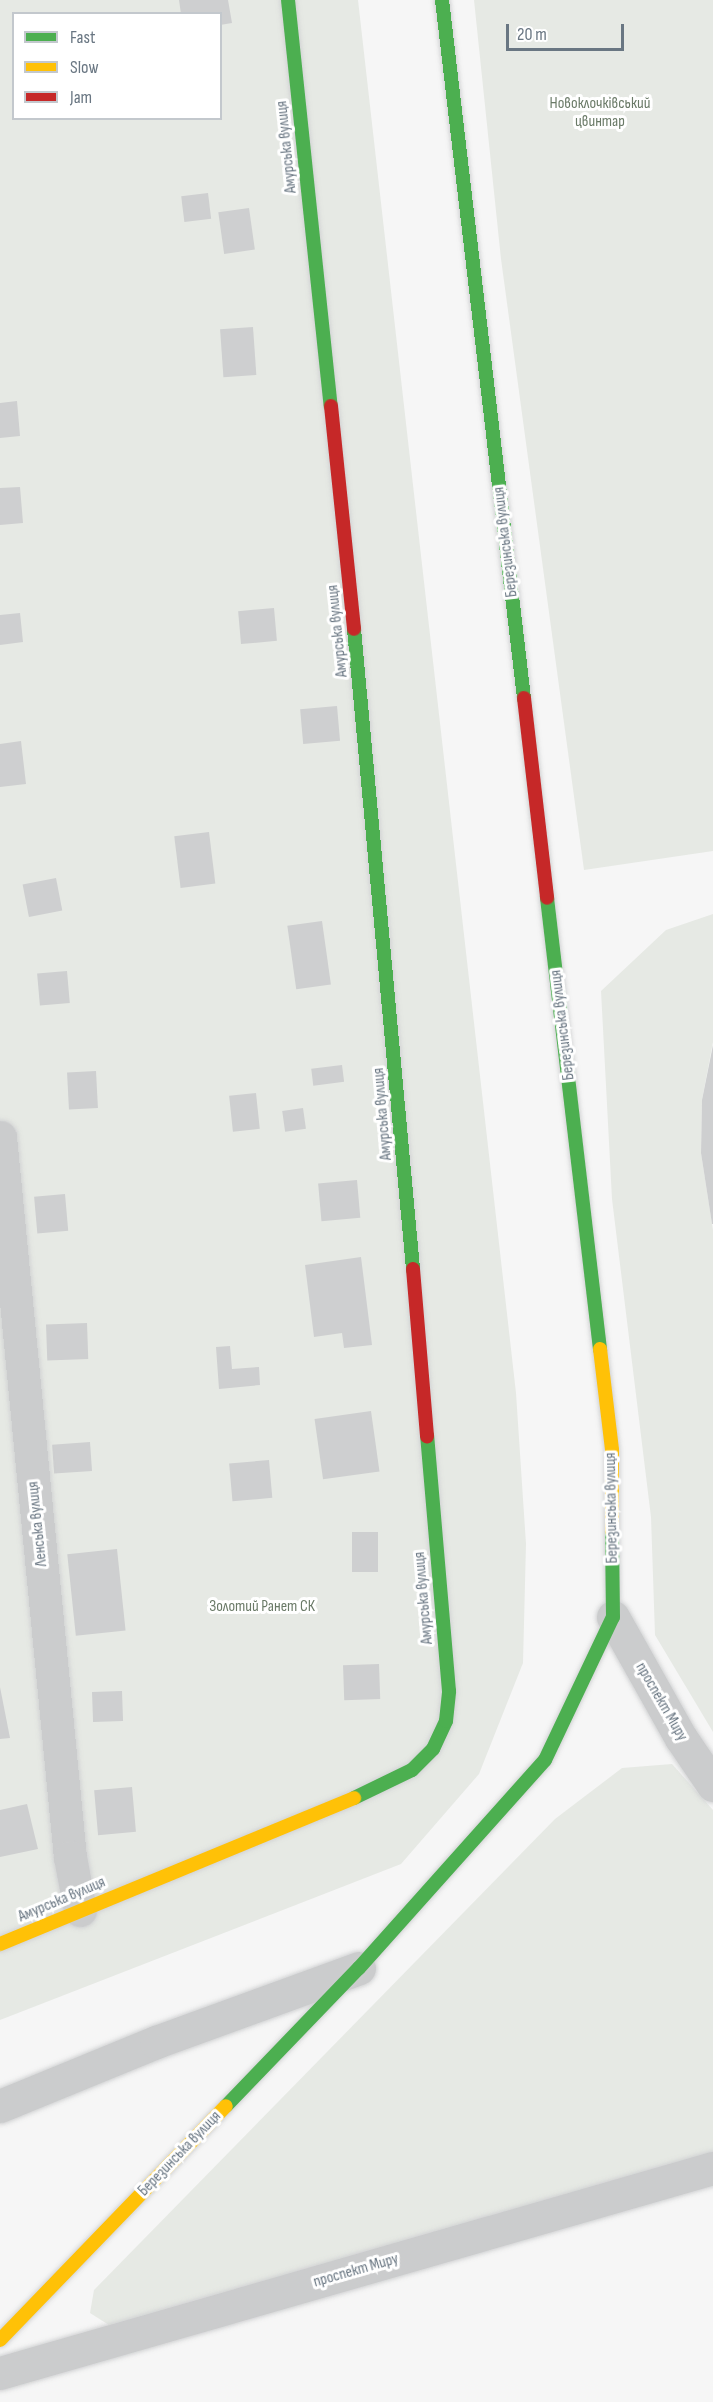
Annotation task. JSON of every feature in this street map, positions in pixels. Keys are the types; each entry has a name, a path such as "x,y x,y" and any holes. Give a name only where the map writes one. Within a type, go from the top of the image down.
{"street":[{"name":"Амурська вулиця","path":"0,1944 386,1785 412,1770 433,1749 446,1721 448,1679 377,845 288,0"},
{"name":"Березинська вулиця","path":"0,2340 359,1968 545,1760 613,1617 612,1450 442,0"},
{"name":"Ленська вулиця","path":"0,1137 70,1857 80,1910"},
{"name":"проспект Миру","path":"613,1617 681,1738 713,1785"},
{"name":"Березинська вулиця","path":"0,2106 156,2042 359,1968"},
{"name":"проспект Миру","path":"0,2373 713,2168"}],"green space":[{"name":"Золотий Ранет СК","path":"0,0 358,0 516,1393 526,1544 523,1663 479,1774 401,1864 0,2020"},
{"name":"Новоклочківський цвинтар","path":"474,0 713,0 713,851 584,870 501,259"},
{"path":"713,914 713,1042 702,1100 701,1153 713,1230 713,1732 655,1635 651,1517 612,1199 601,991 666,930"},
{"path":"672,1764 713,1810 713,2153 109,2325 90,2313 94,2290 555,1819 622,1768"}],"building":[{"path":"179,0 228,0 232,23 222,25 222,12 181,12"},
{"path":"208,193 211,219 184,222 181,196"},
{"path":"249,208 255,250 224,254 218,212"},
{"path":"253,327 256,375 223,377 220,329"},
{"path":"17,401 20,436 0,438 0,403"},
{"path":"20,487 23,523 0,525 0,488"},
{"path":"274,608 277,641 241,644 238,611"},
{"path":"20,613 23,642 0,645 0,615"},
{"path":"337,706 340,741 303,744 300,709"},
{"path":"21,741 26,784 0,787 0,744"},
{"path":"209,832 215,884 181,888 174,836"},
{"path":"56,878 62,910 29,917 23,884"},
{"path":"322,921 331,984 296,989 287,926"},
{"path":"67,971 70,1003 40,1005 37,974"},
{"path":"713,1045 712,1224 701,1153 702,1100"},
{"path":"342,1065 344,1082 313,1086 311,1069"},
{"path":"96,1071 98,1108 69,1109 67,1073"},
{"path":"256,1093 260,1129 233,1132 229,1096"},
{"path":"303,1108 306,1129 285,1132 282,1111"},
{"path":"357,1180 360,1218 321,1221 318,1183"},
{"path":"65,1194 68,1231 37,1234 34,1197"},
{"path":"361,1257 372,1345 344,1348 342,1333 314,1337 305,1265"},
{"path":"87,1323 88,1359 47,1360 46,1324"},
{"path":"230,1346 232,1369 259,1367 260,1385 219,1389 216,1347"},
{"path":"371,1411 379,1471 323,1479 315,1419"},
{"path":"90,1442 92,1471 54,1474 52,1445"},
{"path":"269,1460 272,1498 232,1501 229,1463"},
{"path":"352,1532 378,1532 378,1572 352,1572"},
{"path":"117,1549 126,1631 76,1636 67,1554"},
{"path":"379,1664 380,1699 344,1700 343,1665"},
{"path":"0,1687 10,1738 0,1739"},
{"path":"122,1691 123,1721 93,1722 92,1692"},
{"path":"132,1787 136,1832 98,1835 94,1790"},
{"path":"27,1804 38,1849 0,1857 0,1810"}],"traffic: fast":[{"path":"288,0 331,406"},
{"path":"442,0 524,698"},
{"path":"354,629 413,1269"},
{"path":"547,898 600,1349"},
{"path":"354,1798 412,1770 433,1749 446,1721 449,1691 427,1436"},
{"path":"226,2106 359,1968 545,1760 613,1617 612,1531"}],"traffic: slow":[{"path":"600,1349 612,1450 612,1531"},
{"path":"0,1944 354,1798"},
{"path":"0,2340 226,2106"}],"traffic: jam":[{"path":"331,406 354,629"},
{"path":"524,698 547,898"},
{"path":"413,1269 427,1436"}]}
